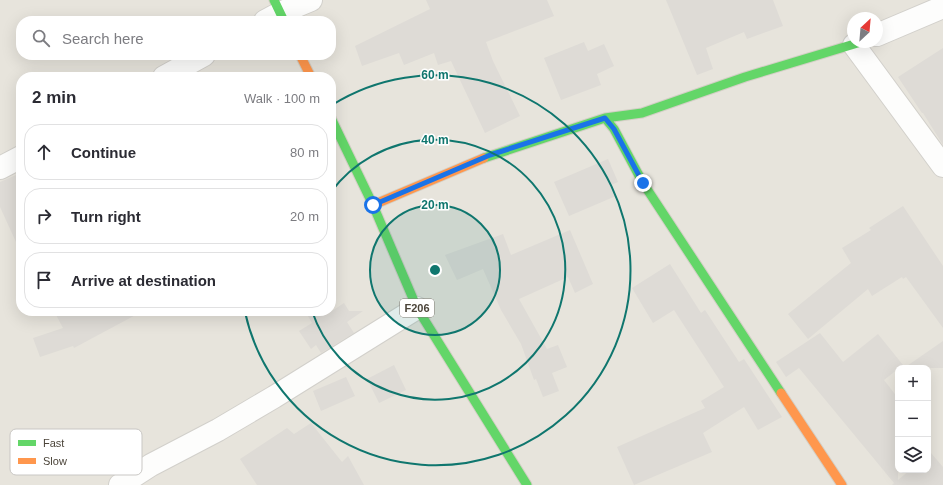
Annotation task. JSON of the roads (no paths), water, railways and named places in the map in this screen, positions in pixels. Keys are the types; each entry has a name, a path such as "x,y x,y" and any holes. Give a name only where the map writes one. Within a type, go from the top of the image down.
{"street":[{"path":"276,14 311,0"},
{"path":"883,32 943,7"},
{"path":"373,205 490,155 605,118 642,113 745,77 847,47"},
{"path":"861,48 943,166"},
{"path":"173,72 195,60"},
{"path":"302,60 308,72"},
{"path":"605,118 614,129 643,183 842,485"},
{"name":"F206","path":"336,128 373,205 417,308 527,485"},
{"path":"0,168 16,160"},
{"path":"142,471 218,430 274,397 417,308"},
{"path":"120,485 136,475"}]}
